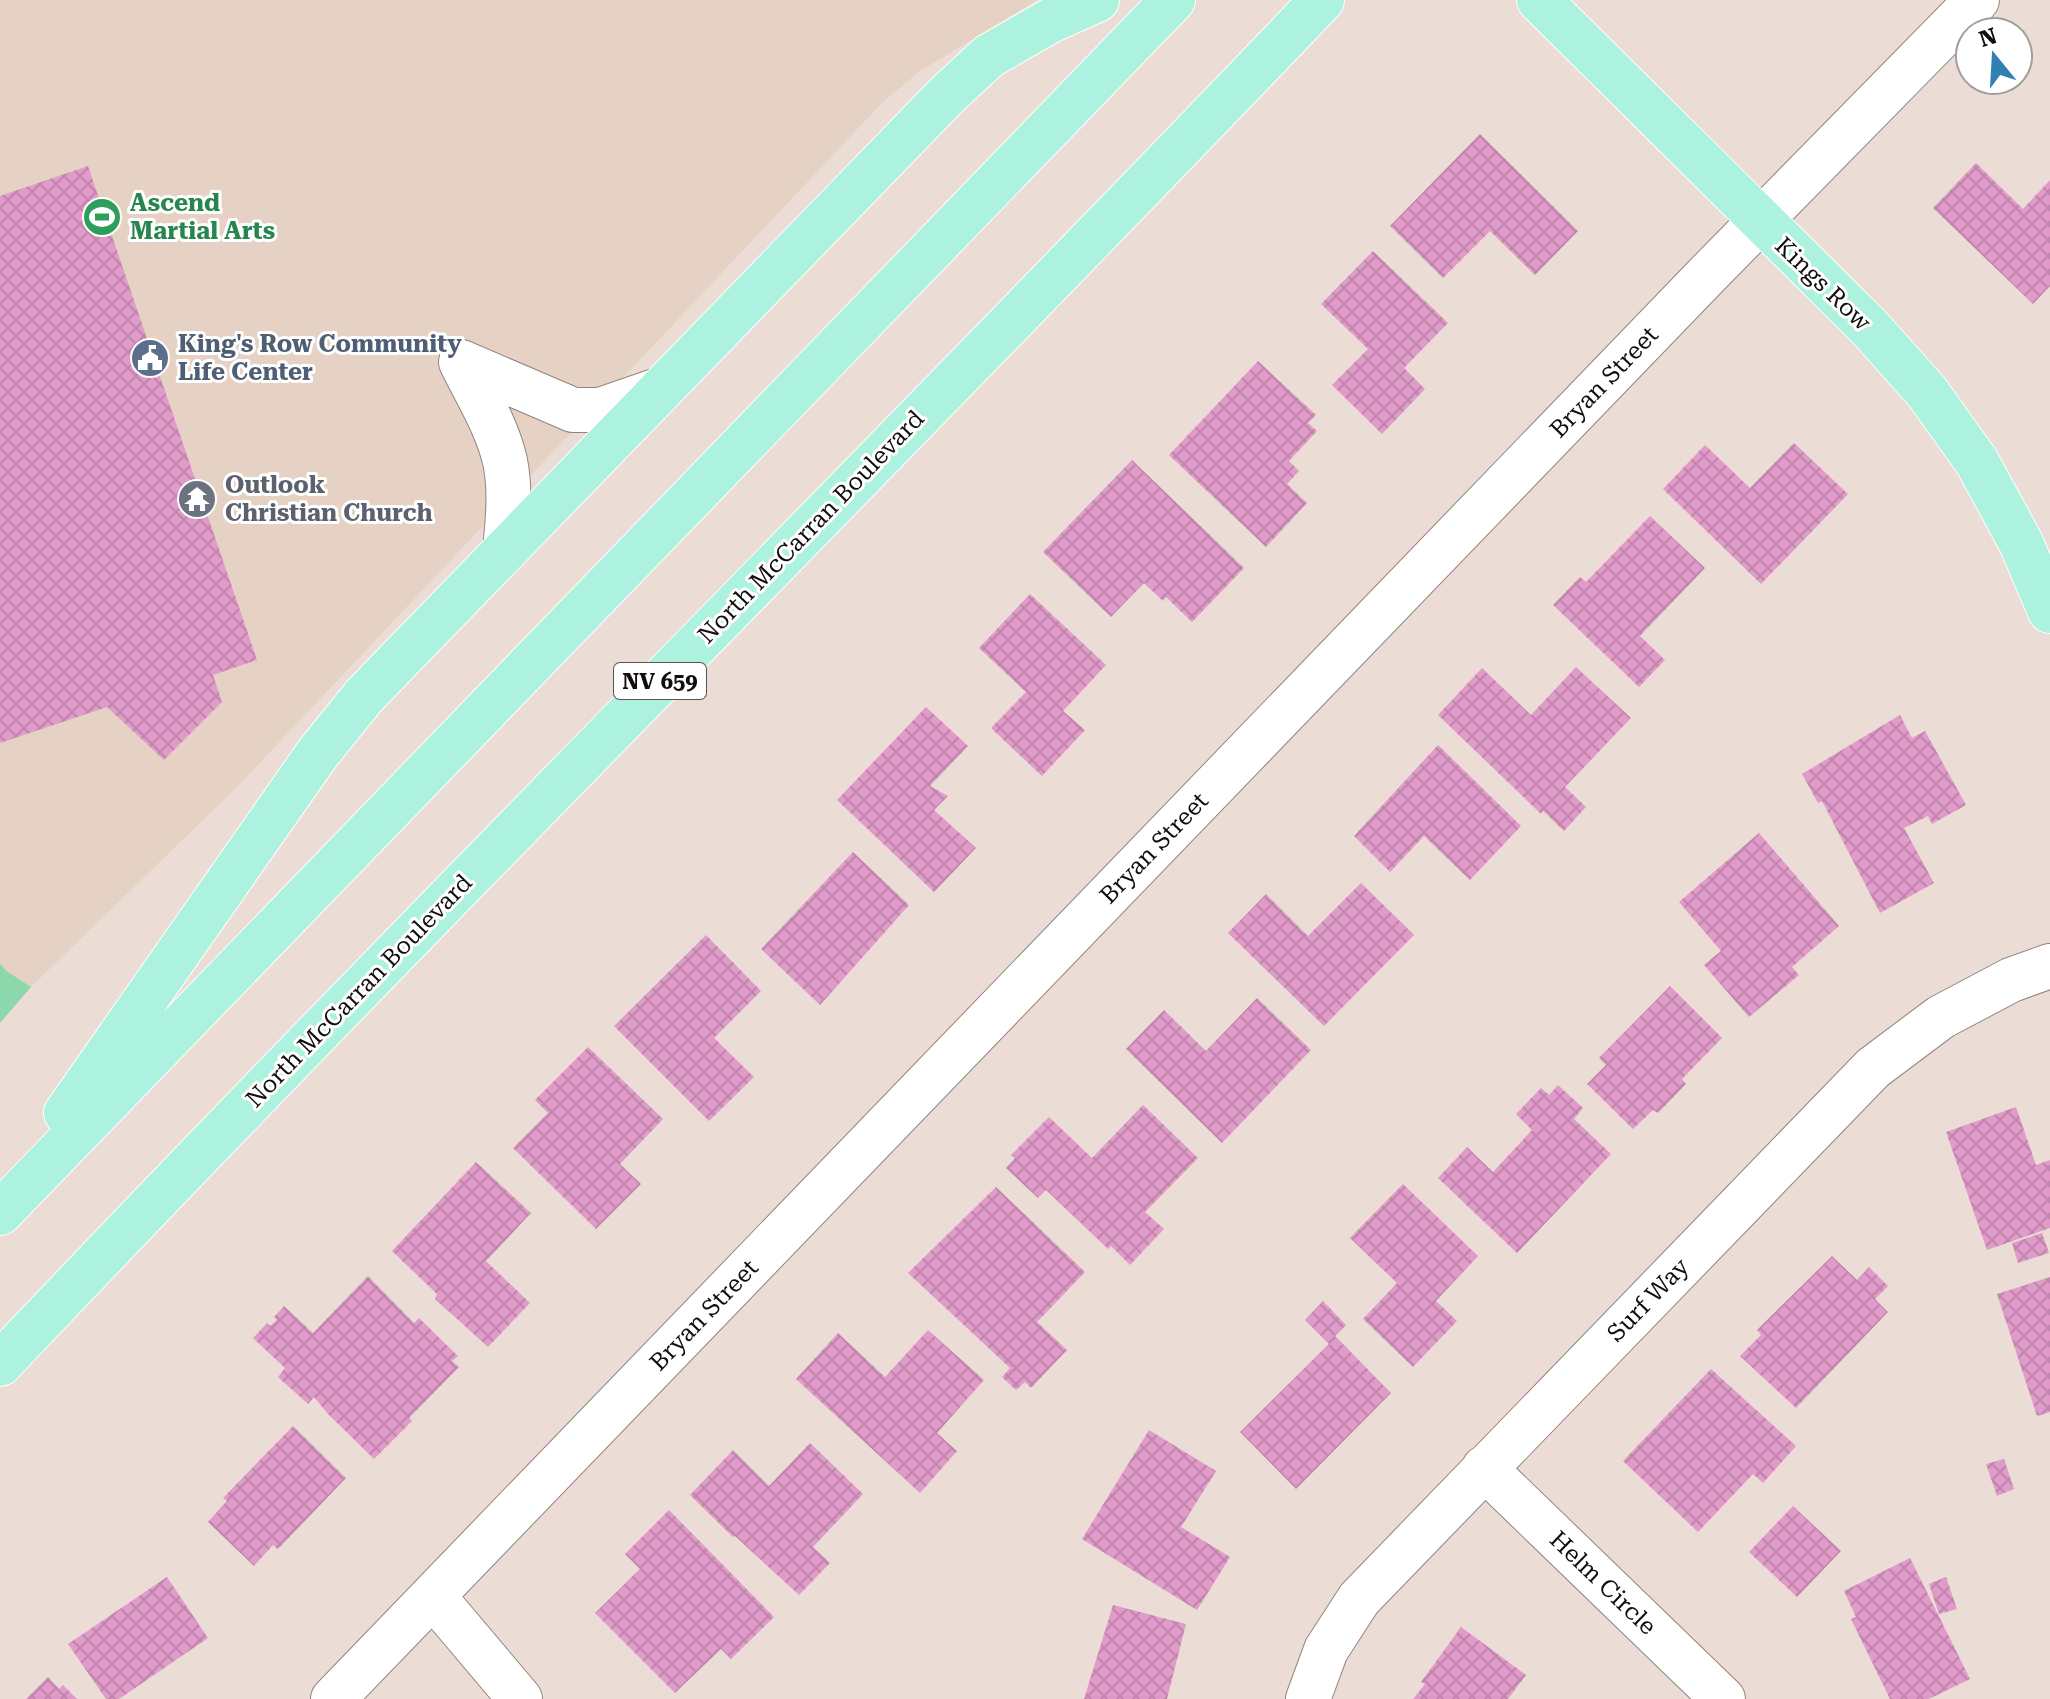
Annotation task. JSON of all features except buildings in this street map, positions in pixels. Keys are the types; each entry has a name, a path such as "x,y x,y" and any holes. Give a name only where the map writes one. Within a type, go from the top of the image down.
{"main road":[{"path":"0,1211 318,753 364,696 946,96 989,56 1050,21 1097,0"},
{"path":"0,1211 1173,0"},
{"name":"North McCarran Boulevard","path":"0,1364 190,1164 1322,0"},
{"name":"Kings Row","path":"1539,0 1869,327 1927,392 1977,462 2021,543 2050,611"}],"street":[{"name":"Bryan Street","path":"333,1699 1759,221 1977,0"},
{"path":"505,550 509,513 505,461 494,429 461,362 573,410 600,410 661,389"},
{"name":"Surf Way","path":"1308,1699 1326,1650 1359,1599 1873,1068 1941,1017 2011,980 2050,966"},
{"name":"Helm Circle","path":"1484,1468 1723,1699"},
{"path":"433,1596 520,1699"}],"shaded area":[{"path":"0,0 1037,0 920,71 882,103 236,788 31,987 5,970 0,963"}],"green space":[{"path":"0,963 5,970 31,987 0,1023"}],"place":[{"name":"Ascend Martial Arts","path":"102,217"},
{"name":"King's Row Community Life Center","path":"150,358"},
{"name":"Outlook Christian Church","path":"197,499"}]}
